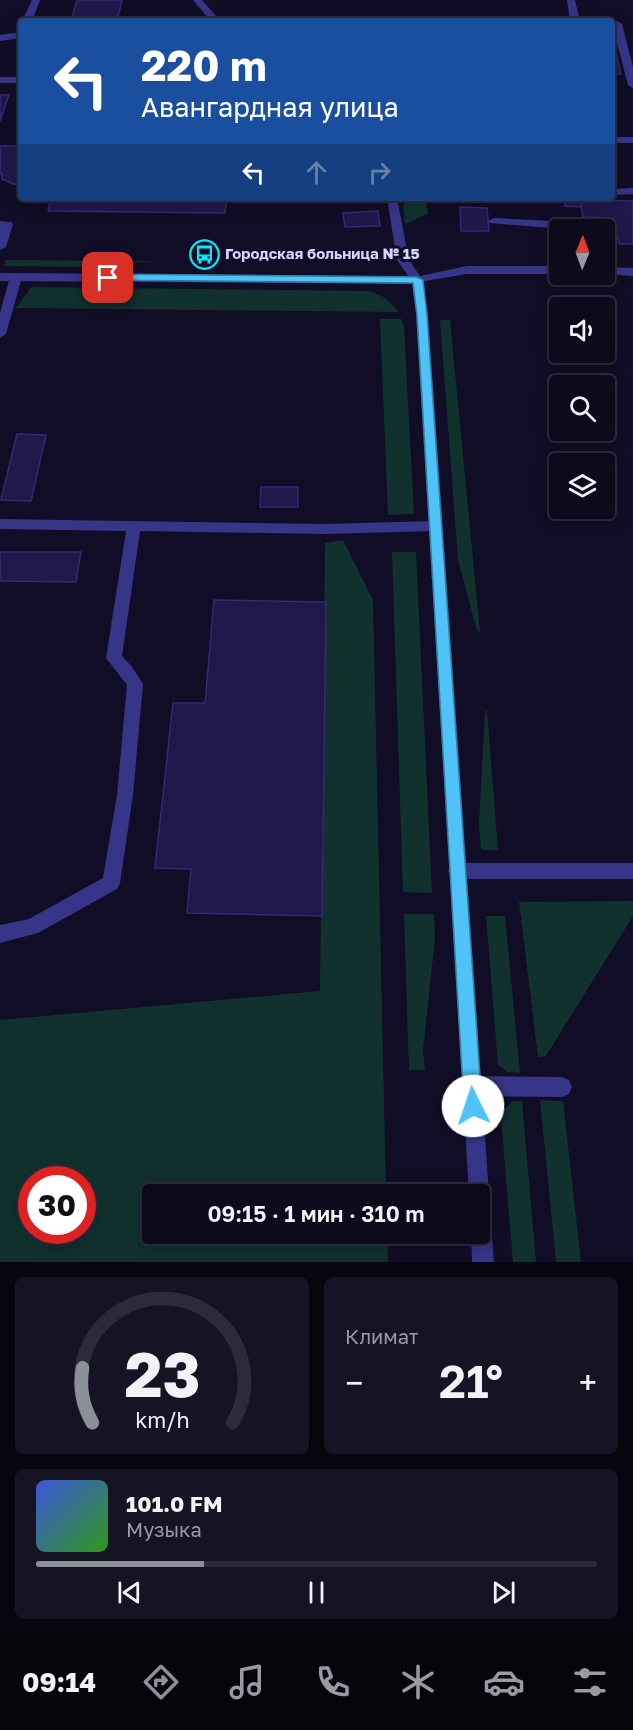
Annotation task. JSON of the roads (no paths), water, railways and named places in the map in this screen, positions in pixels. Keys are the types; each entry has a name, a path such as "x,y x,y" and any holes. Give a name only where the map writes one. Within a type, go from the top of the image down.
{"street":[{"path":"28,18 36,0"},
{"path":"197,0 213,18"},
{"path":"571,0 574,18"},
{"path":"618,24 633,85"},
{"path":"0,38 18,35"},
{"path":"0,80 18,80"},
{"path":"615,140 633,141"},
{"path":"615,192 633,191"},
{"path":"393,201 403,260 417,280 422,315 478,1184"},
{"path":"494,221 549,224"},
{"path":"0,224 7,224 0,247"},
{"path":"0,277 417,280 467,270 549,270"},
{"path":"615,271 633,272"},
{"path":"0,334 16,277"},
{"path":"0,524 326,529 435,526"},
{"path":"0,934 32,927 111,883 125,795 135,684 127,671 114,658 134,526"},
{"path":"458,871 633,871"},
{"path":"472,1086 562,1087"},
{"path":"482,1244 483,1262"}],"place":[{"name":"Городская больница № 15","path":"204,254"}]}
